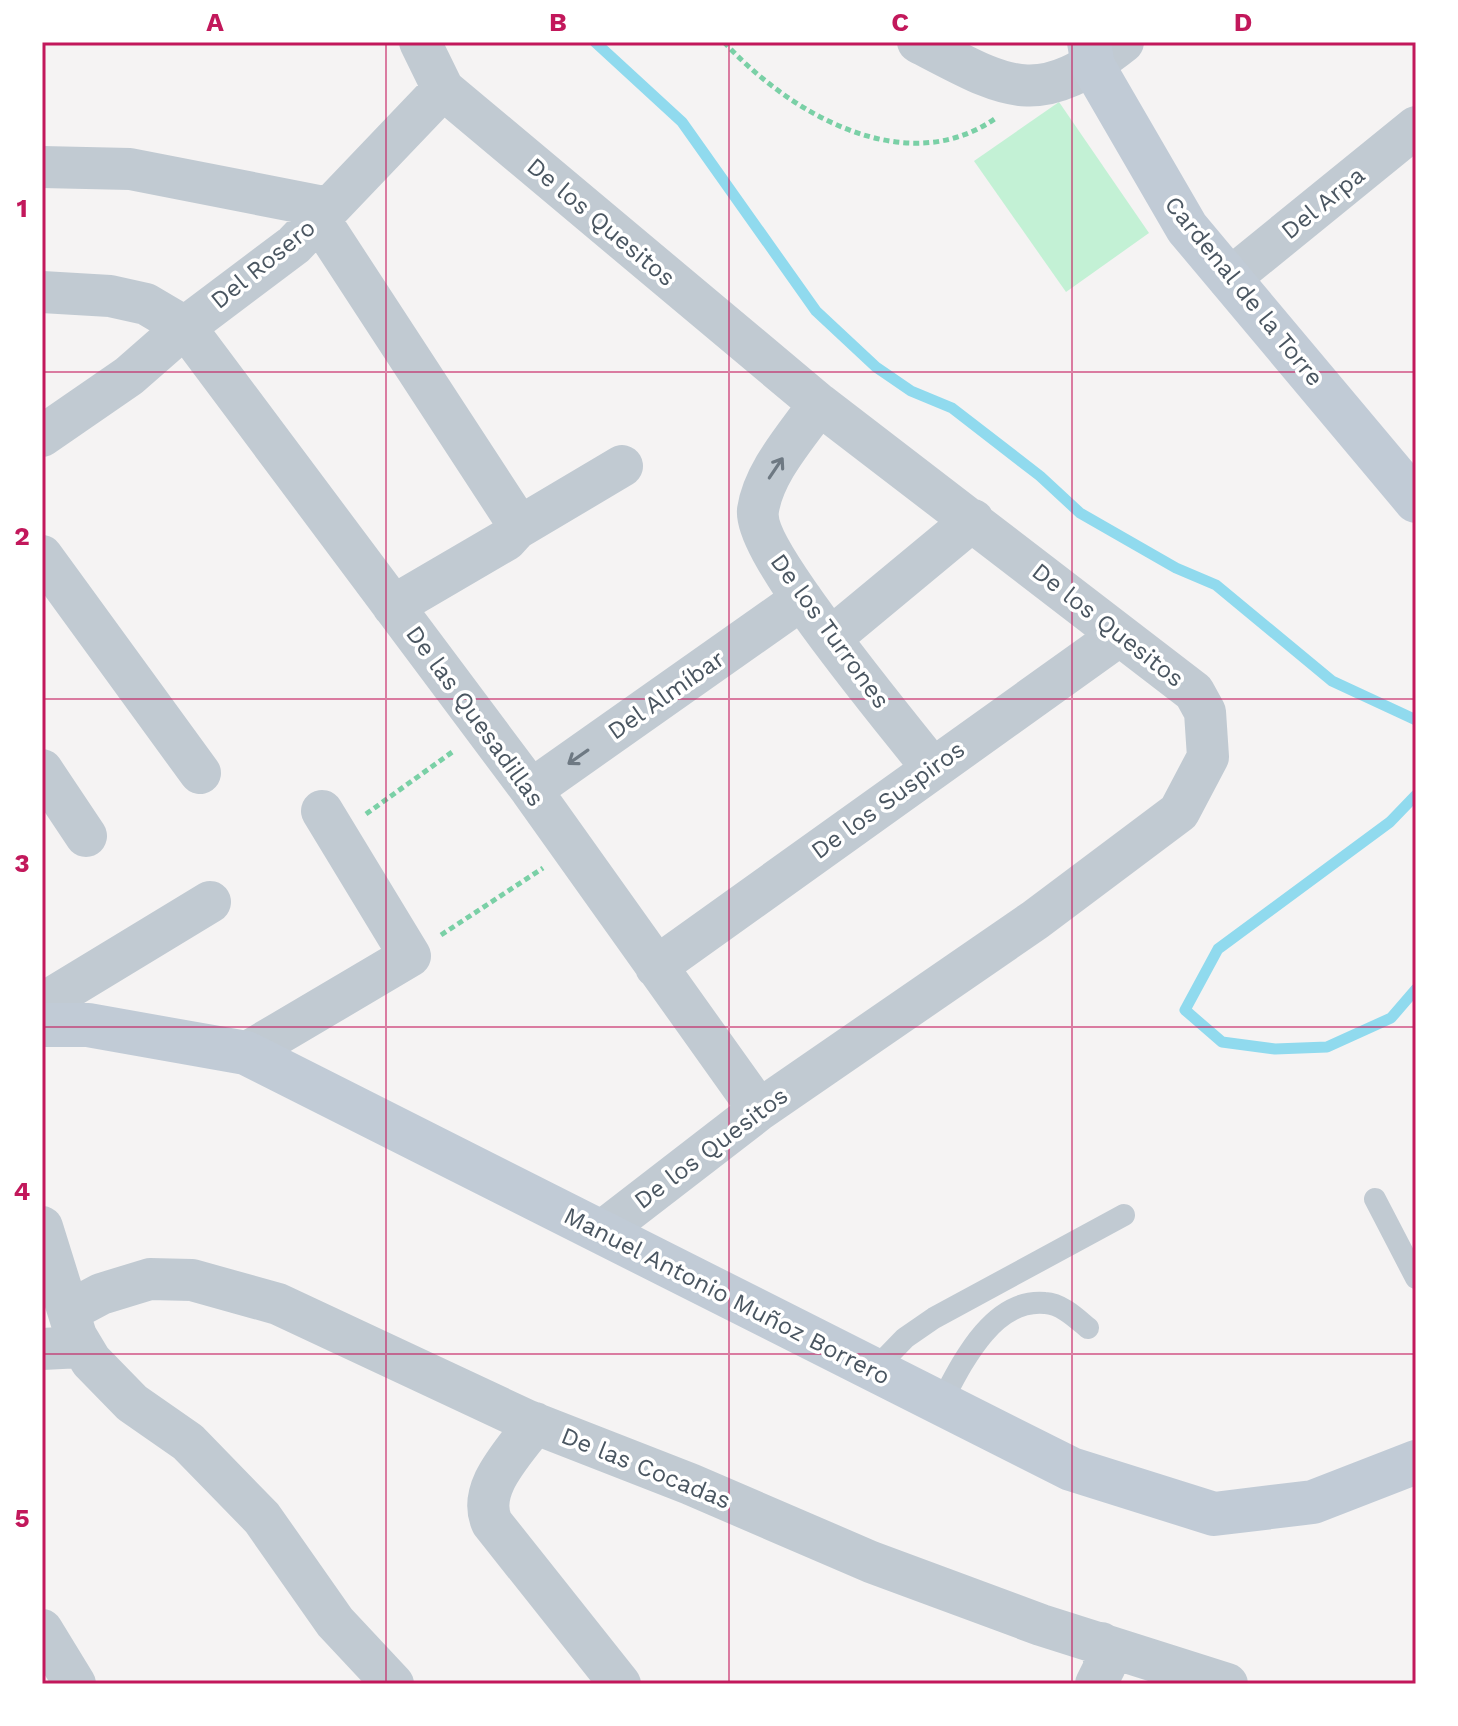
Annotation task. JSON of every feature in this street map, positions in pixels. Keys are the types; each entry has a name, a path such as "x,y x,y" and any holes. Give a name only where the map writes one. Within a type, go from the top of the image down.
{"street":[{"name":"De los Quesitos","path":"420,42 443,89 819,404 1194,692 1205,712 1208,757 1179,812 1035,920 759,1110 601,1232"},
{"path":"918,42 1002,84 1039,87 1102,50"},
{"name":"Cardenal de la Torre","path":"1102,50 1187,228 1416,501"},
{"name":"Del Rosero","path":"42,436 129,376 185,327 294,245 443,89"},
{"name":"Del Arpa","path":"1229,279 1416,127"},
{"path":"42,167 130,169 324,214 516,521 516,529"},
{"path":"42,292 110,296 146,304 185,327"},
{"name":"De las Quesadillas","path":"185,327 531,790 759,1110"},
{"name":"De los Turrones","path":"819,404 765,484 757,514 764,540 802,599 932,768"},
{"path":"393,606 506,540 516,529 622,466"},
{"path":"832,637 973,520"},
{"path":"42,556 200,773"},
{"name":"Del Almíbar","path":"531,790 802,599"},
{"name":"De los Suspiros","path":"656,967 1120,635"},
{"path":"42,770 86,836"},
{"path":"246,1053 410,956 329,824"},
{"path":"42,1004 210,902"},
{"name":"Manuel Antonio Muñoz Borrero","path":"42,1025 88,1025 246,1053 1071,1469 1214,1514 1313,1502 1416,1462"},
{"path":"42,1227 64,1335 132,1403 188,1442 262,1518 335,1622 393,1684"},
{"name":"De las Cocadas","path":"64,1335 109,1291 150,1279 192,1280 278,1304 535,1423 871,1562 1227,1684"},
{"path":"535,1423 489,1490 485,1508 492,1523 620,1684"},
{"path":"42,1630 75,1684"},
{"path":"1096,1684 1105,1666 1101,1643"}],"lane":[{"path":"1375,1199 1416,1278"},
{"path":"874,1370 905,1338 934,1318 1124,1215"},
{"path":"941,1403 982,1335 1021,1306 1045,1303 1067,1311 1088,1328"}],"path":[{"path":"724,42 763,79 837,126 887,143 932,144 987,124 1039,87"},
{"path":"329,824 485,728"},
{"path":"410,956 572,849"}],"green space":[{"path":"1059,102 1149,233 1066,292 974,161"}],"waterway":[{"path":"595,42 682,122 816,311 876,367 911,391 952,408 1040,476 1080,513 1176,568 1216,585 1332,681 1416,720"},
{"path":"1416,795 1390,822 1218,949 1185,1010 1222,1042 1275,1049 1327,1047 1391,1018 1416,989"}]}
